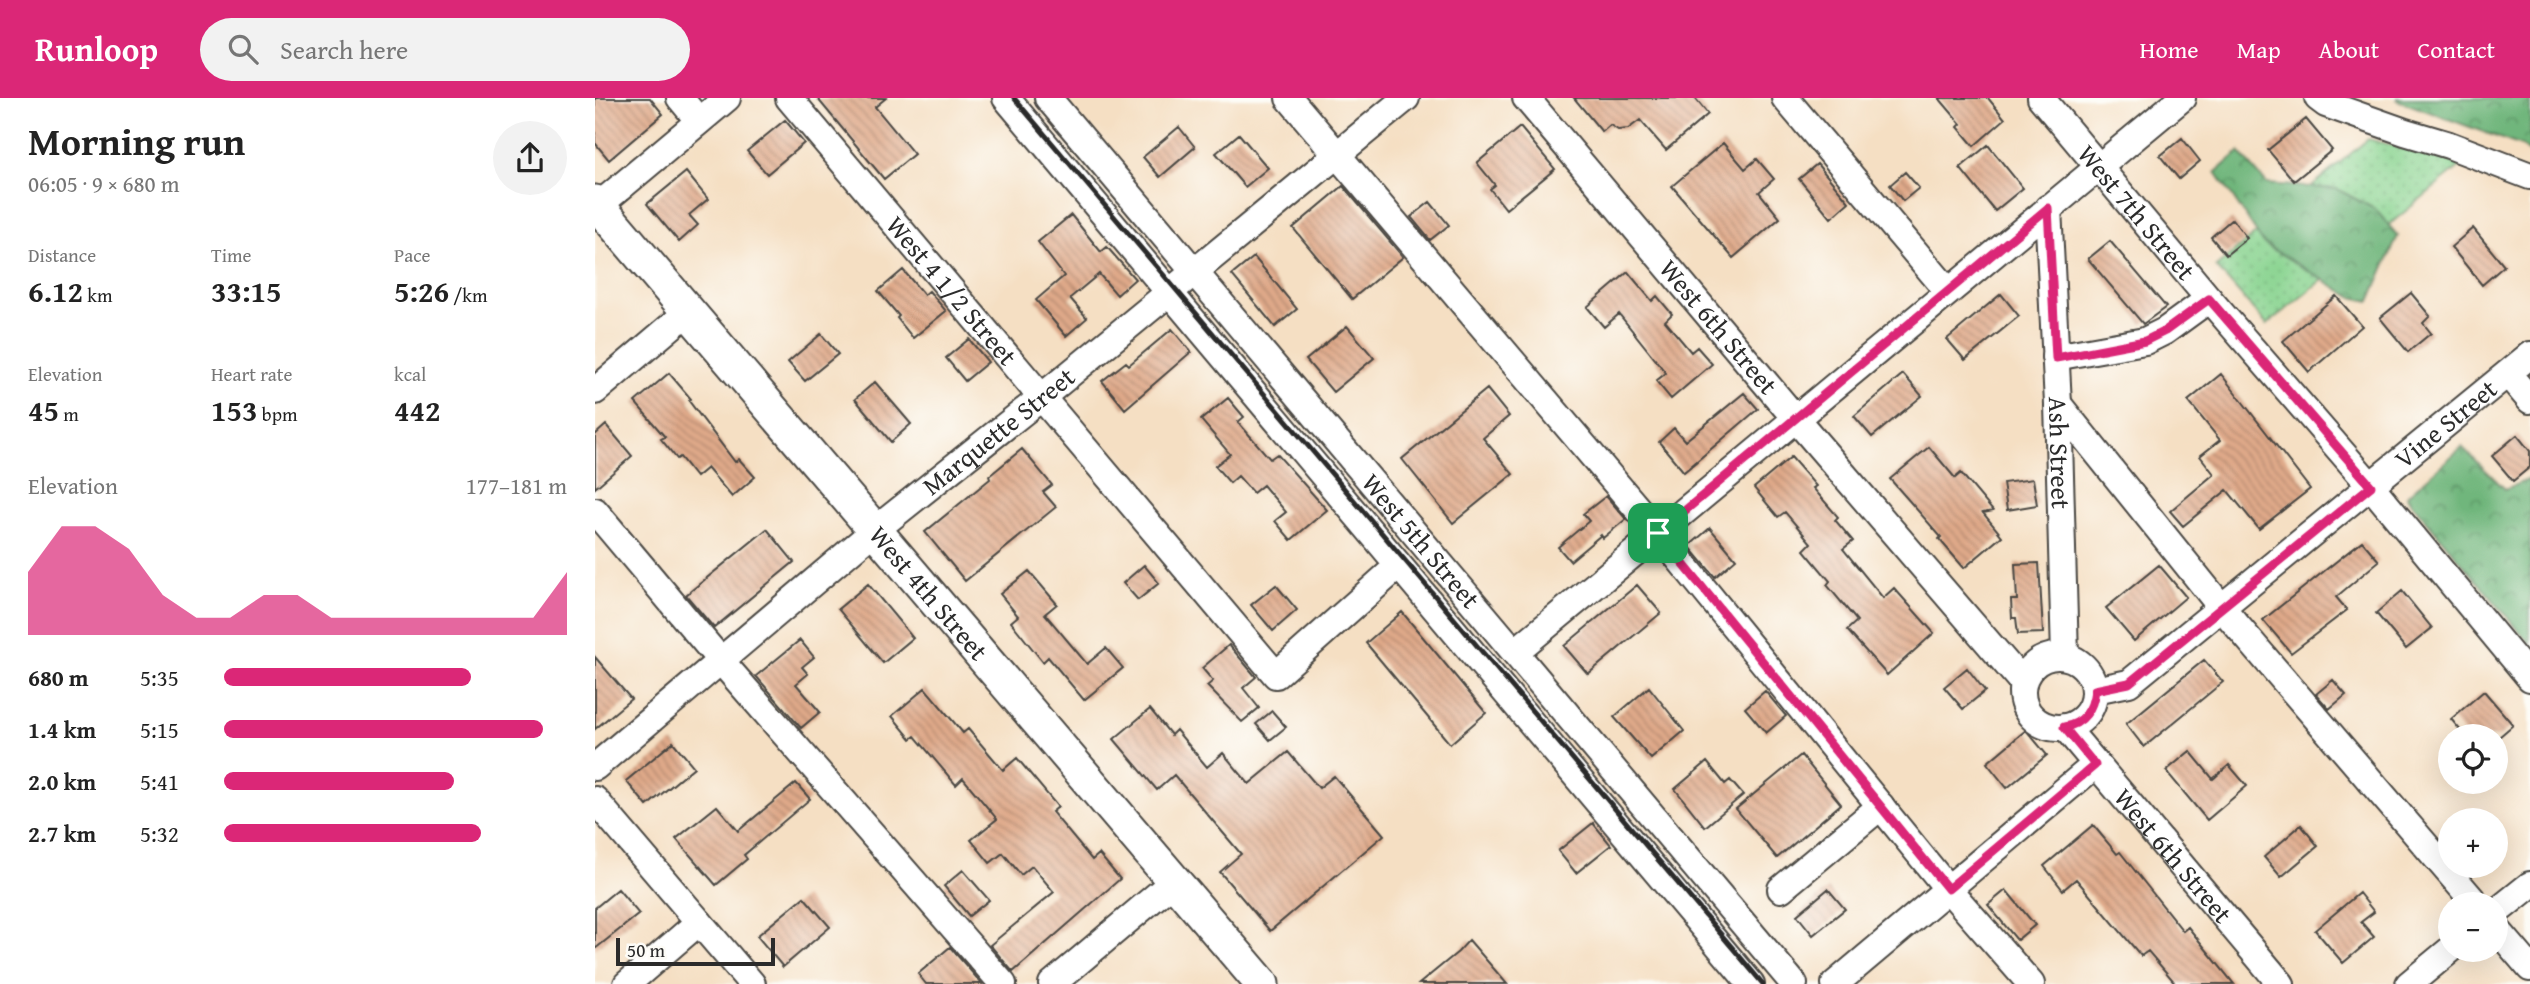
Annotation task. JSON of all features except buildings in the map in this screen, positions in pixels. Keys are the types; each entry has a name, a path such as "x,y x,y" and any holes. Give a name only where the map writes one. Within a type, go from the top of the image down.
{"main road":[{"name":"West 4th Street","path":"597,204 1262,984"}],"street":[{"path":"680,98 699,121"},
{"path":"597,204 727,98"},
{"name":"West 4 1/2 Street","path":"789,98 1276,676 1398,566"},
{"path":"1006,98 1751,984"},
{"name":"West 5th Street","path":"1048,98 1794,984"},
{"path":"1289,98 1658,533 1948,889 2031,984"},
{"name":"Marquette Street","path":"595,767 875,530 1042,397 1406,98"},
{"name":"West 6th Street","path":"1527,98 1795,418 2023,683"},
{"path":"1784,98 1948,291"},
{"name":"West 7th Street","path":"2041,98 2209,299 2371,486 2530,678"},
{"path":"1515,652 2182,98"},
{"path":"2319,98 2326,104 2449,145 2530,176"},
{"name":"Ash Street","path":"2048,208 2058,404 2065,656"},
{"path":"2056,358 2145,341 2165,331 2209,299"},
{"path":"595,391 689,312"},
{"name":"Vine Street","path":"2095,690 2129,683 2530,355"},
{"path":"2508,374 2530,400"},
{"path":"2058,404 2222,608 2466,892"},
{"path":"595,511 1003,984"},
{"path":"2053,655 2065,656 2077,660 2086,668 2095,690 2093,702 2080,721 2064,727 2046,726 2036,721 2028,712 2023,701 2023,683 2031,667 2041,659 2053,655"},
{"name":"West 6th Street","path":"2064,727 2281,984"},
{"path":"1835,984 2095,765"},
{"path":"595,800 699,922 745,981"},
{"path":"1781,889 1881,806"},
{"path":"1052,984 1174,881"},
{"path":"2508,903 2530,885"},
{"path":"627,984 699,922"},
{"path":"2508,942 2530,968"},
{"path":"2409,984 2438,960"}],"green space":[{"path":"2530,98 2530,152 2521,146 2397,100"},
{"path":"2368,139 2463,164 2267,325 2216,267"},
{"path":"2239,152 2267,184 2337,189 2375,209 2398,236 2370,301 2352,297 2264,244 2216,172"},
{"path":"2462,447 2505,489 2530,479 2530,644 2406,496"}],"railway":[{"path":"1014,98 1763,984"}],"route":[{"path":"2048,208 2056,358 2145,341 2165,331 2209,299 2371,486 2129,683 2095,690 2088,712 2080,721 2064,727 2095,765 1948,889 1658,533 2048,208"}]}
